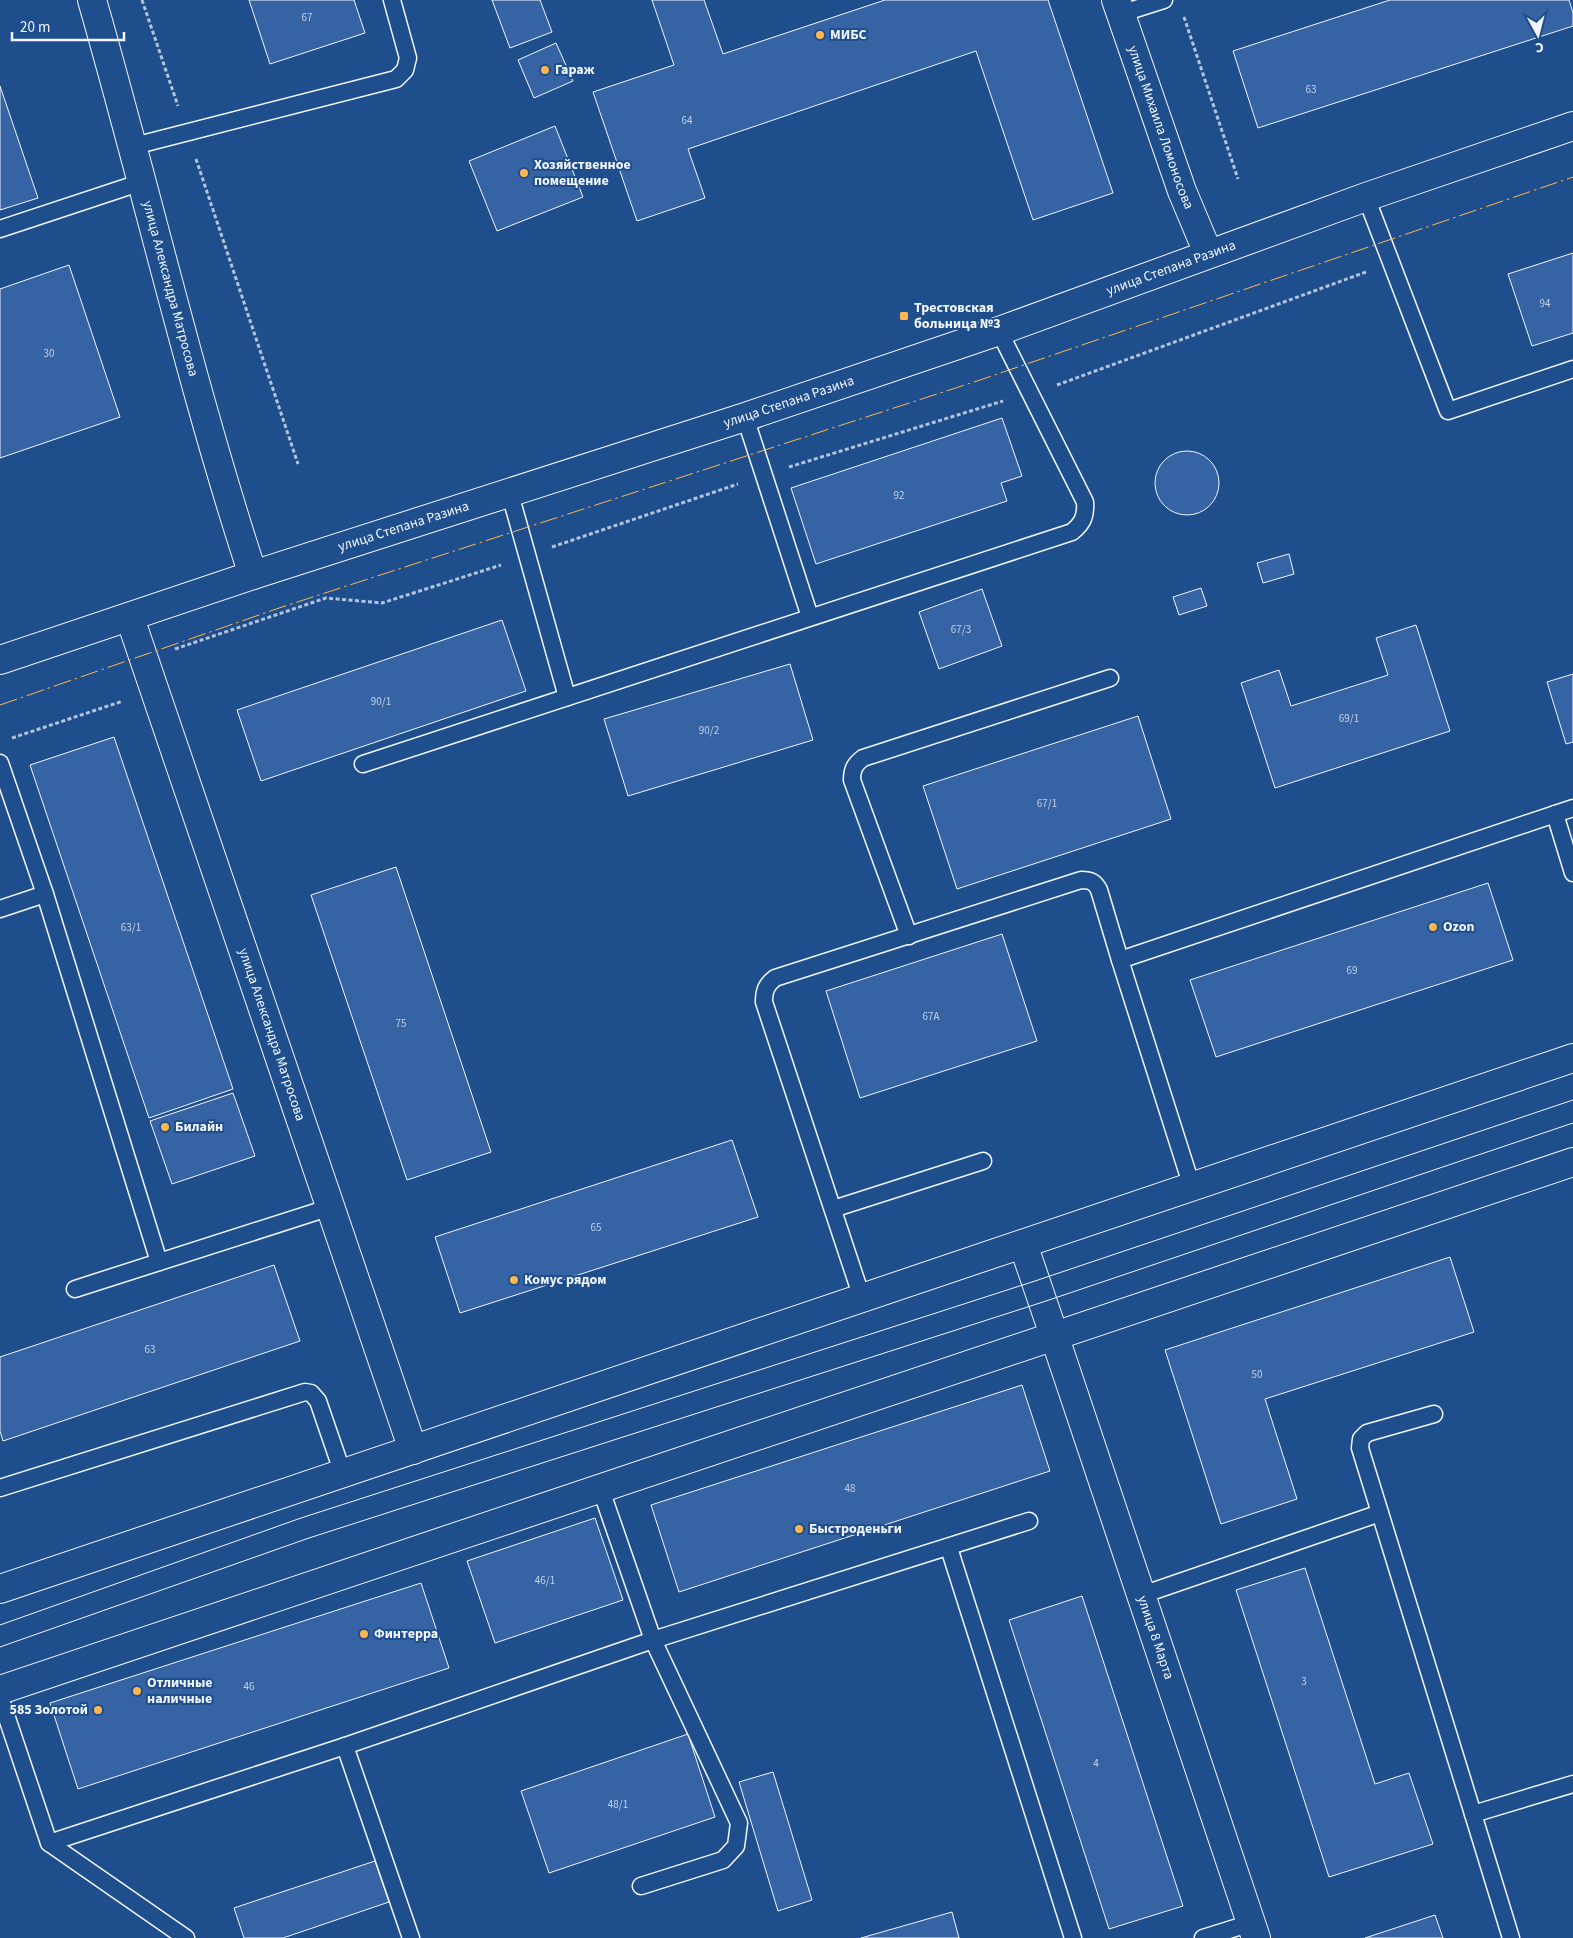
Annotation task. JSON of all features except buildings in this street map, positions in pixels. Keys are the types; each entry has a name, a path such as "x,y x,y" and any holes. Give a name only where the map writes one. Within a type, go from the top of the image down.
{"street":[{"name":"улица Александра Матросова","path":"92,0 134,146 142,182 232,509 254,575"},
{"name":"улица Михаила Ломоносова","path":"1118,7 1182,191 1208,253"},
{"name":"улица Степана Разина","path":"0,660 254,575 745,417 999,331 1208,253 1573,126"},
{"name":"улица Александра Матросова","path":"130,618 413,1450"},
{"path":"0,1589 1573,1058"},
{"path":"0,1690 600,1487 1055,1338 1573,1162"},
{"name":"улица 8 Марта","path":"1022,1244 1254,1930"}],"lane":[{"path":"134,146 396,79 405,70 408,58 392,0"},
{"path":"1118,7 1164,0"},
{"path":"0,229 142,182"},
{"path":"1366,197 1448,411 1573,370"},
{"path":"364,764 1072,532 1082,524 1086,514 1085,502 999,331"},
{"path":"745,417 810,617"},
{"path":"510,494 567,697"},
{"path":"909,936 852,780 852,772 856,763 863,758 1110,678"},
{"path":"0,763 45,894 159,1262"},
{"path":"1120,960 1573,808"},
{"path":"1555,814 1573,873"},
{"path":"862,1298 764,1002 765,989 775,978 1082,880 1089,880 1099,890 1192,1187"},
{"path":"0,909 45,894"},
{"path":"833,1209 983,1161"},
{"path":"75,1289 331,1207"},
{"path":"0,1488 306,1392 316,1396 344,1474"},
{"path":"1434,1414 1367,1433 1361,1439 1360,1448 1511,1938"},
{"path":"600,1487 653,1640 739,1823 739,1836 736,1846 722,1860 641,1886"},
{"path":"1142,1595 1380,1513"},
{"path":"49,1843 345,1746 653,1640 949,1548 1029,1521"},
{"path":"949,1548 1073,1938"},
{"path":"0,1697 49,1843 186,1938"},
{"path":"345,1746 411,1938"},
{"path":"1472,1814 1573,1784"},
{"path":"1203,1938 1254,1930"}],"path":[{"path":"142,0 298,464"},
{"path":"1181,9 1238,178"},
{"path":"9,739 156,690"}],"tram line":[{"path":"0,1625 301,1518 1035,1281 1573,1100"},
{"path":"0,1647 309,1538 1043,1302 1573,1123"}],"power":[{"path":"0,705 282,607 977,381 1573,177"}],"place":[{"name":"МИБС","path":"820,35"},
{"name":"Гараж","path":"545,70"},
{"name":"Хозяйственное помещение","path":"524,173"},
{"name":"Трестовская больница №3","path":"904,316"},
{"name":"Ozon","path":"1433,927"},
{"name":"Билайн","path":"165,1127"},
{"name":"Комус рядом","path":"514,1280"},
{"name":"Быстроденьги","path":"799,1529"},
{"name":"Финтерра","path":"364,1634"},
{"name":"Отличные наличные","path":"137,1691"},
{"name":"585 Золотой","path":"98,1710"}]}
